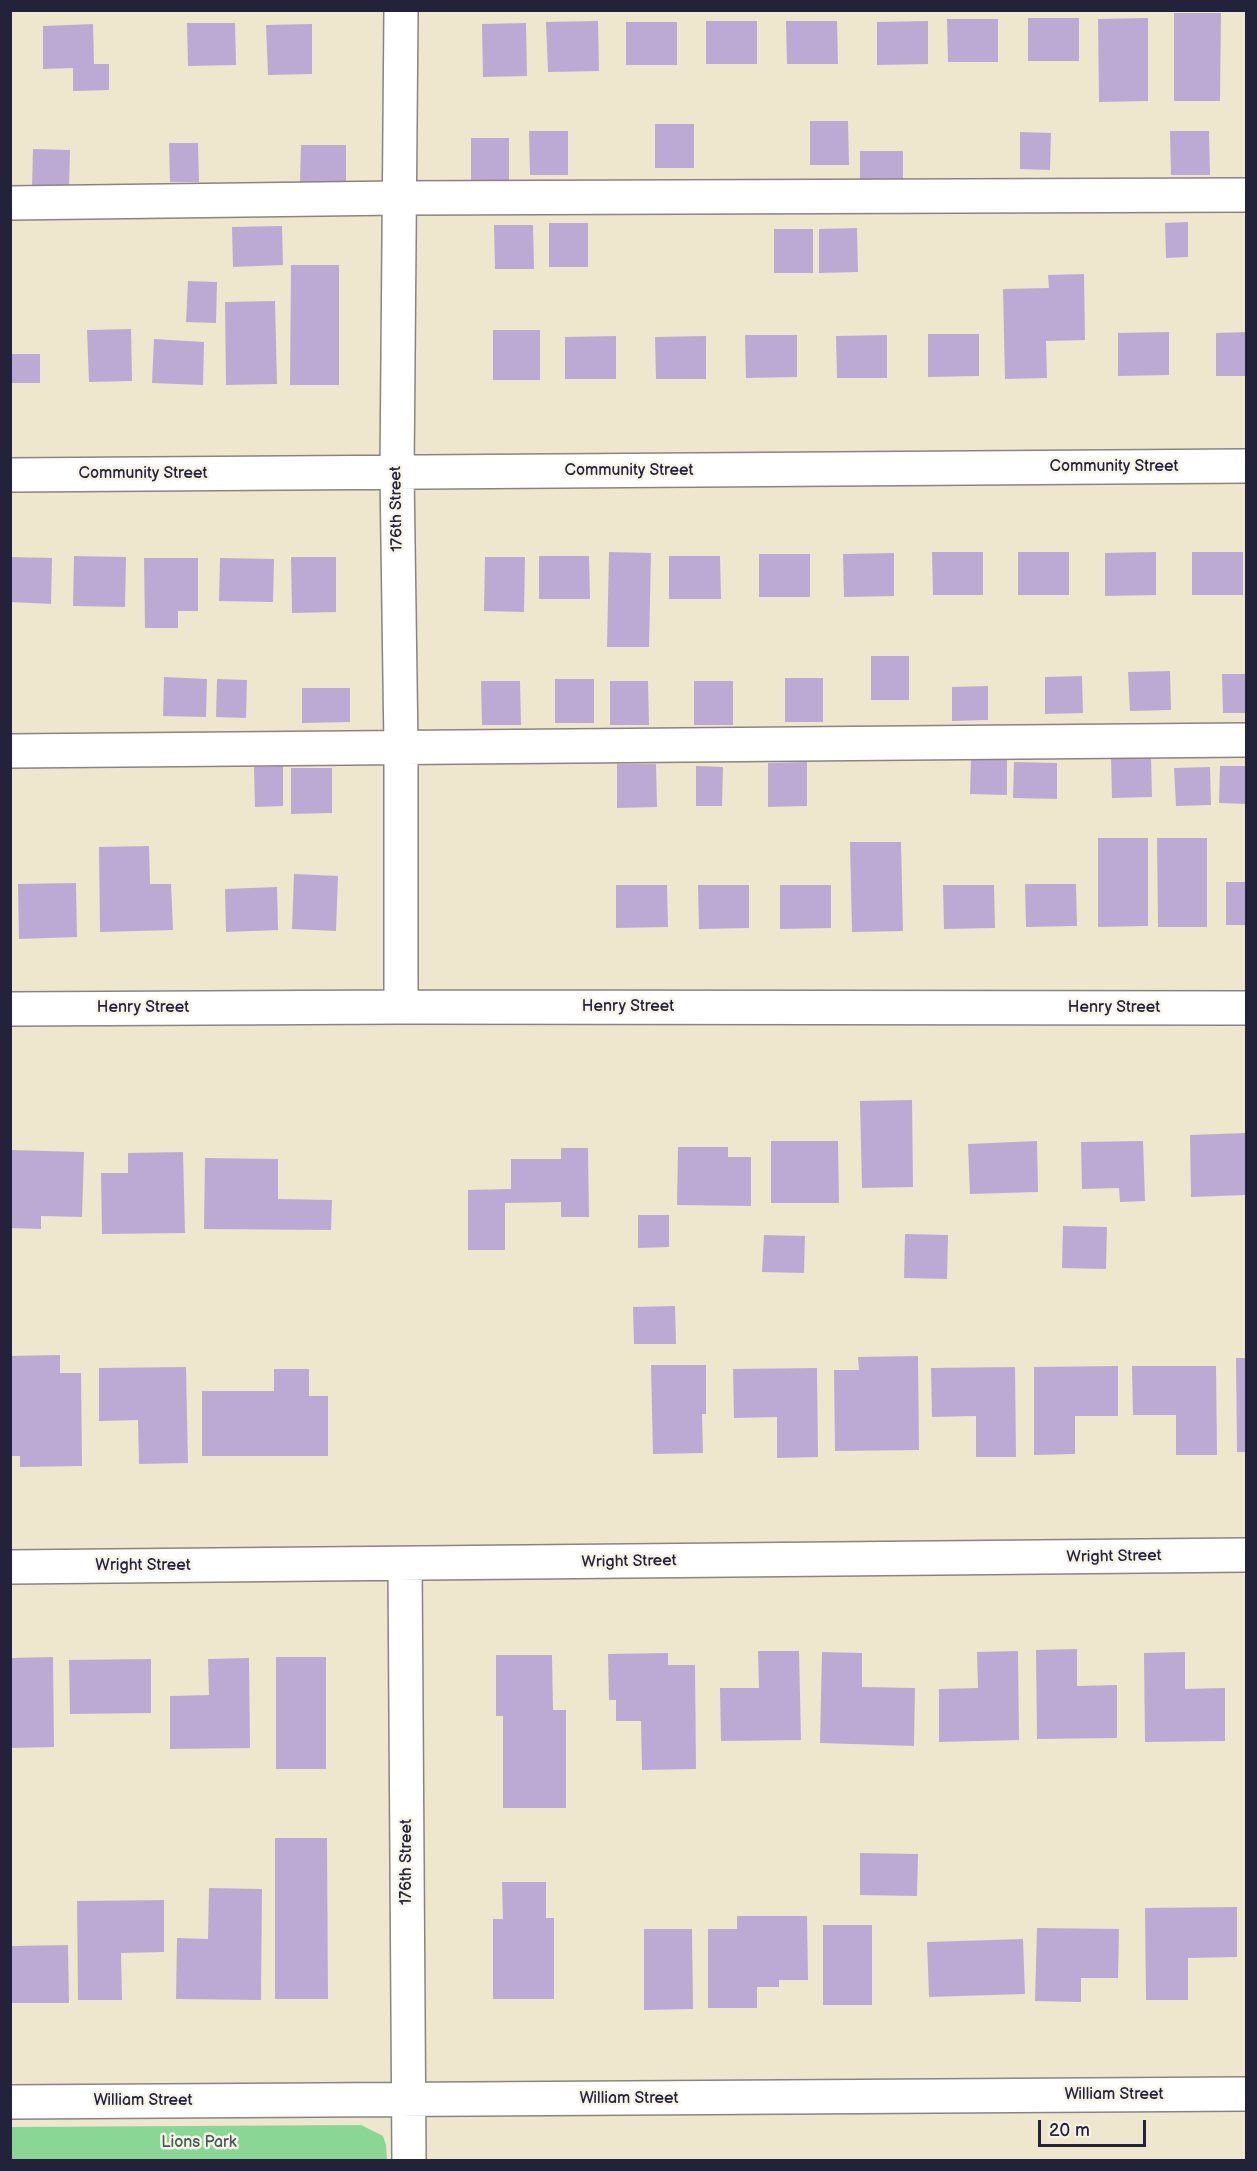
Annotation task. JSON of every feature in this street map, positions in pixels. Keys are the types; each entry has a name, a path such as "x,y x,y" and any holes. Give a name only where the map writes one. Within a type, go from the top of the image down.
{"street":[{"name":"176th Street","path":"401,10 397,473 401,748 401,1006"},
{"path":"10,203 399,198 1246,195"},
{"name":"Community Street","path":"10,475 1246,466"},
{"path":"10,751 1246,740"},
{"name":"Henry Street","path":"10,1010 401,1006 1246,1008"},
{"name":"Wright Street","path":"10,1567 1246,1556"},
{"name":"176th Street","path":"405,1564 409,2160"},
{"name":"William Street","path":"10,2102 1246,2094"}],"green space":[{"name":"Lions Park","path":"361,2125 383,2136 387,2160 11,2160 11,2127"}],"building":[{"path":"1174,13 1221,13 1220,101 1174,101"},
{"path":"1028,18 1079,18 1079,61 1028,61"},
{"path":"1148,18 1148,101 1099,102 1098,19"},
{"path":"947,19 998,19 998,62 948,62"},
{"path":"598,21 599,71 548,72 546,22"},
{"path":"706,21 757,21 757,64 706,64"},
{"path":"786,21 837,21 838,64 787,64"},
{"path":"928,21 928,64 877,65 877,22"},
{"path":"626,22 677,22 677,65 626,65"},
{"path":"187,23 235,23 236,65 188,66"},
{"path":"526,23 527,76 483,77 482,24"},
{"path":"93,24 94,64 109,64 109,90 73,91 73,68 43,69 43,26"},
{"path":"312,24 312,74 268,75 266,25"},
{"path":"810,121 848,121 849,165 810,165"},
{"path":"655,124 694,124 694,168 655,168"},
{"path":"529,131 568,131 568,175 530,175"},
{"path":"1170,131 1209,131 1210,175 1171,175"},
{"path":"1020,132 1051,133 1050,170 1020,169"},
{"path":"471,138 509,138 509,182 471,182"},
{"path":"169,143 198,143 199,182 170,182"},
{"path":"301,145 346,145 346,183 300,183"},
{"path":"33,149 70,150 69,189 32,188"},
{"path":"860,151 903,151 903,179 860,179"},
{"path":"1188,222 1188,257 1166,258 1165,223"},
{"path":"549,223 588,223 588,267 549,267"},
{"path":"494,225 533,225 534,269 495,269"},
{"path":"282,226 283,265 233,267 232,227"},
{"path":"857,228 858,272 819,273 819,229"},
{"path":"774,229 813,229 813,273 774,273"},
{"path":"291,265 339,265 339,385 290,385"},
{"path":"1084,274 1085,340 1046,341 1047,378 1005,379 1003,289 1049,288 1048,275"},
{"path":"188,281 217,282 216,323 186,322"},
{"path":"275,301 277,384 226,385 225,302"},
{"path":"131,329 132,381 89,382 87,330"},
{"path":"493,330 540,330 540,380 493,380"},
{"path":"1169,332 1169,375 1118,376 1118,333"},
{"path":"1246,332 1246,376 1216,376 1216,333"},
{"path":"928,334 979,334 979,376 928,377"},
{"path":"745,335 797,335 797,377 746,378"},
{"path":"887,335 887,378 837,378 836,336"},
{"path":"616,336 616,379 565,379 565,337"},
{"path":"706,336 706,379 656,379 655,337"},
{"path":"154,339 204,342 203,385 152,383"},
{"path":"10,354 40,354 40,383 10,383"},
{"path":"609,552 651,553 649,647 607,647"},
{"path":"932,552 983,552 983,595 933,595"},
{"path":"1018,552 1069,552 1069,595 1018,595"},
{"path":"1156,552 1156,595 1105,596 1105,553"},
{"path":"1192,552 1243,552 1243,595 1192,595"},
{"path":"894,553 894,596 844,597 843,554"},
{"path":"759,554 810,554 810,597 759,597"},
{"path":"74,556 126,557 125,607 73,606"},
{"path":"539,556 589,556 590,599 539,599"},
{"path":"669,556 720,556 721,599 669,599"},
{"path":"10,557 52,558 51,604 10,602"},
{"path":"291,557 336,557 336,612 292,613"},
{"path":"485,557 525,557 524,612 484,611"},
{"path":"144,558 198,558 198,611 178,611 178,628 145,628"},
{"path":"220,558 274,559 273,602 219,601"},
{"path":"871,656 909,656 909,700 871,700"},
{"path":"1170,671 1171,710 1130,711 1128,672"},
{"path":"1222,674 1246,674 1246,713 1223,713"},
{"path":"1082,676 1083,713 1045,714 1045,677"},
{"path":"164,677 207,679 206,717 163,716"},
{"path":"785,678 823,678 823,722 785,722"},
{"path":"217,679 247,680 246,718 216,717"},
{"path":"555,679 594,679 594,723 555,723"},
{"path":"481,681 520,681 521,725 482,725"},
{"path":"610,681 648,681 649,725 610,725"},
{"path":"694,681 733,681 733,725 694,725"},
{"path":"988,686 988,720 952,721 952,687"},
{"path":"302,688 350,688 350,722 302,723"},
{"path":"1151,756 1152,797 1112,798 1111,758"},
{"path":"971,759 1007,760 1007,795 970,794"},
{"path":"807,762 807,806 768,807 768,763"},
{"path":"1014,762 1057,763 1057,799 1013,798"},
{"path":"617,764 656,764 657,807 617,808"},
{"path":"283,766 283,806 255,807 254,767"},
{"path":"696,766 723,767 722,806 696,806"},
{"path":"1220,766 1246,766 1246,804 1219,803"},
{"path":"1210,767 1211,805 1176,806 1174,768"},
{"path":"291,768 332,768 332,813 291,814"},
{"path":"1098,838 1148,838 1148,926 1098,927"},
{"path":"1157,838 1207,838 1207,927 1158,927"},
{"path":"850,842 901,842 903,931 852,932"},
{"path":"149,846 150,884 171,884 173,930 100,932 99,847"},
{"path":"294,874 338,876 336,931 292,929"},
{"path":"1226,882 1246,882 1246,925 1226,925"},
{"path":"76,883 77,937 19,939 18,884"},
{"path":"1025,884 1076,884 1077,926 1026,927"},
{"path":"616,885 667,885 668,927 616,928"},
{"path":"698,885 749,885 749,928 699,929"},
{"path":"780,885 831,885 831,928 780,929"},
{"path":"943,885 994,885 995,928 944,929"},
{"path":"277,887 278,930 226,932 225,889"},
{"path":"912,1100 913,1187 862,1188 860,1101"},
{"path":"1246,1133 1246,1195 1191,1197 1190,1135"},
{"path":"771,1141 838,1141 839,1203 771,1203"},
{"path":"1037,1141 1038,1192 970,1194 968,1144"},
{"path":"1143,1141 1145,1201 1120,1202 1119,1188 1082,1189 1081,1142"},
{"path":"678,1147 728,1147 728,1157 751,1157 751,1206 677,1205"},
{"path":"561,1148 588,1148 589,1217 561,1217 561,1202 505,1203 505,1250 468,1250 468,1190 511,1189 511,1159 561,1159"},
{"path":"10,1150 84,1152 82,1217 41,1216 41,1229 10,1228"},
{"path":"183,1152 185,1233 102,1234 101,1173 128,1173 128,1153"},
{"path":"205,1158 278,1159 278,1199 332,1200 331,1230 204,1229"},
{"path":"638,1215 669,1215 669,1247 638,1248"},
{"path":"1063,1226 1107,1227 1106,1269 1062,1268"},
{"path":"905,1234 948,1235 947,1279 904,1278"},
{"path":"764,1235 805,1236 804,1273 762,1272"},
{"path":"675,1306 676,1344 634,1344 633,1307"},
{"path":"60,1355 60,1373 81,1373 82,1466 20,1467 20,1456 10,1456 10,1356"},
{"path":"918,1356 919,1450 835,1451 834,1370 859,1370 858,1357"},
{"path":"1236,1358 1246,1358 1246,1452 1237,1452"},
{"path":"651,1365 706,1365 706,1414 702,1414 703,1453 653,1454"},
{"path":"1118,1366 1118,1416 1075,1416 1075,1454 1034,1455 1034,1367"},
{"path":"1132,1366 1216,1366 1217,1455 1176,1455 1176,1415 1133,1415"},
{"path":"186,1367 188,1463 139,1464 138,1420 99,1421 99,1368"},
{"path":"1015,1367 1016,1457 976,1457 976,1416 932,1417 931,1368"},
{"path":"817,1368 818,1457 777,1458 777,1417 734,1418 733,1369"},
{"path":"274,1369 309,1369 309,1396 328,1396 328,1456 202,1456 202,1391 274,1391"},
{"path":"1077,1649 1077,1686 1117,1685 1117,1738 1037,1739 1036,1650"},
{"path":"758,1651 799,1651 801,1740 721,1741 720,1688 759,1688"},
{"path":"1018,1651 1019,1740 939,1742 939,1689 978,1688 977,1652"},
{"path":"822,1652 862,1653 862,1687 915,1688 914,1746 820,1743"},
{"path":"1185,1652 1185,1689 1225,1688 1225,1741 1145,1742 1144,1653"},
{"path":"668,1653 668,1665 695,1665 696,1769 642,1770 641,1721 616,1721 616,1700 609,1700 608,1654"},
{"path":"496,1655 552,1655 553,1710 566,1710 566,1808 503,1808 503,1716 496,1716"},
{"path":"53,1657 54,1747 10,1748 12,1658"},
{"path":"276,1657 326,1657 326,1769 276,1769"},
{"path":"249,1658 250,1748 170,1749 170,1696 209,1695 208,1659"},
{"path":"151,1659 151,1713 70,1714 69,1660"},
{"path":"275,1838 327,1838 328,1999 275,1999"},
{"path":"860,1853 918,1854 917,1896 860,1895"},
{"path":"502,1882 546,1882 546,1918 554,1918 554,1999 493,1999 493,1919 503,1919"},
{"path":"209,1888 262,1889 261,2000 176,1999 177,1938 208,1939"},
{"path":"164,1900 164,1952 121,1953 122,2000 78,2000 77,1901"},
{"path":"1237,1907 1237,1957 1188,1958 1188,2000 1146,2000 1145,1908"},
{"path":"737,1916 807,1916 808,1980 779,1980 779,1987 757,1987 757,2008 708,2008 708,1929 737,1929"},
{"path":"823,1925 872,1925 872,2005 823,2005"},
{"path":"1037,1928 1119,1929 1118,1978 1081,1978 1081,2002 1035,2001"},
{"path":"644,1929 692,1929 693,2009 644,2010"},
{"path":"1023,1939 1025,1994 929,1997 927,1942"},
{"path":"68,1945 69,2003 10,2003 10,1946"}]}
